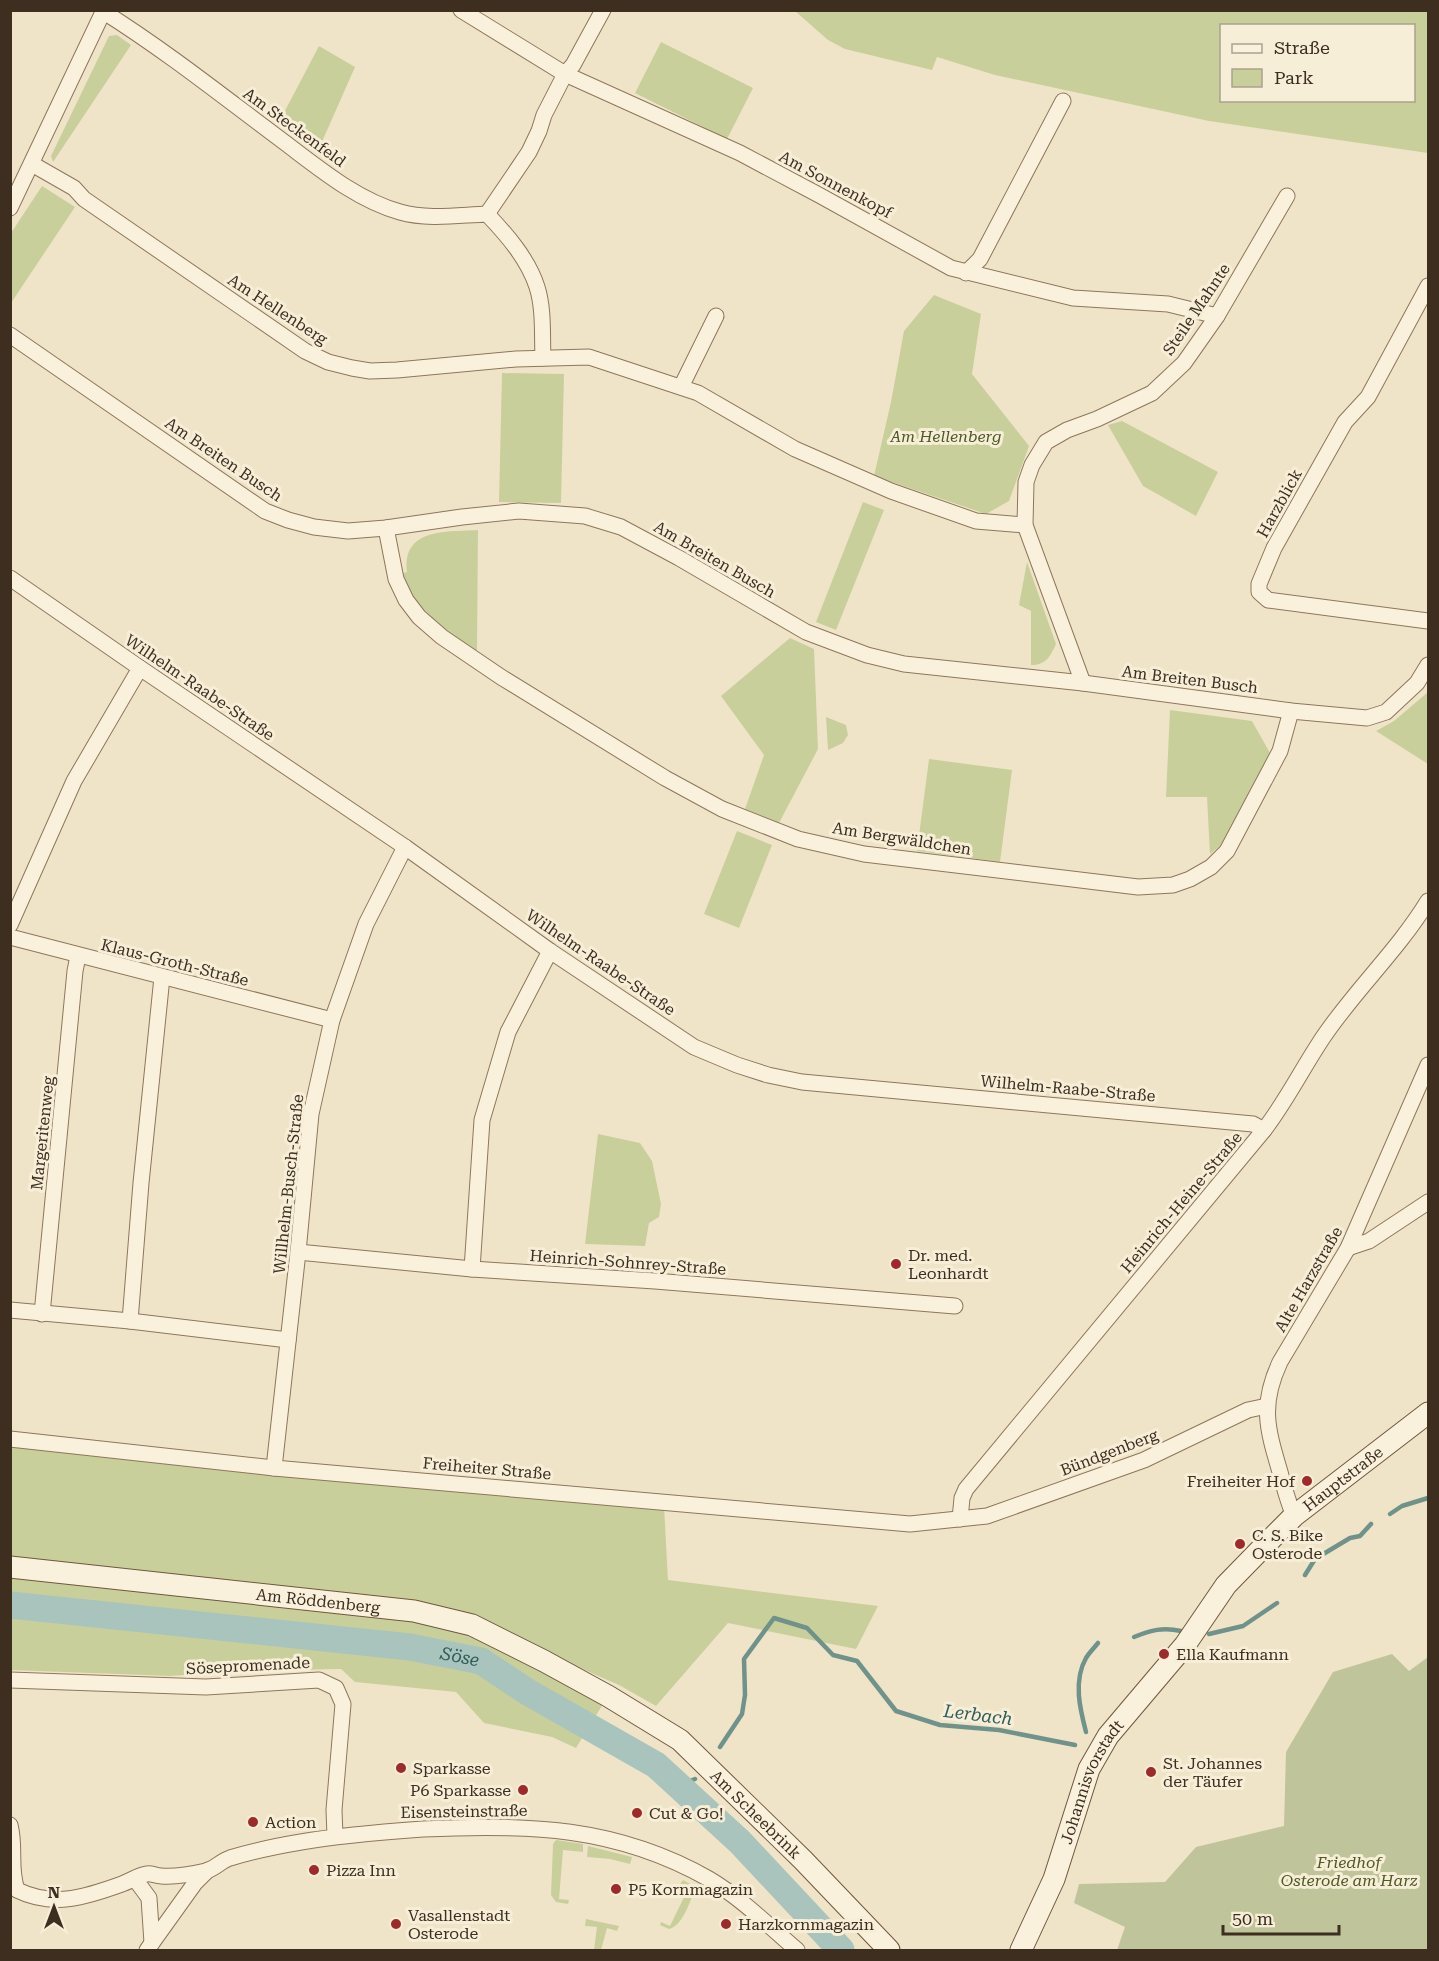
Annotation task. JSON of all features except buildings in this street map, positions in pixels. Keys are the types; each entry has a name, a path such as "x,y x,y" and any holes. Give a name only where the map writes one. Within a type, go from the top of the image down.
{"main road":[{"name":"Hauptstraße","path":"1193,1632 1226,1585 1294,1516 1428,1413"},
{"name":"Am Röddenberg","path":"10,1567 414,1611 472,1625 608,1696"},
{"name":"Johannisvorstadt","path":"1021,1950 1056,1872 1089,1768 1108,1736 1185,1645 1193,1632"},
{"name":"Am Scheebrink","path":"608,1696 680,1740 803,1860 889,1950"}],"street":[{"name":"Am Sonnenkopf","path":"461,10 565,74 740,153 951,268 1073,298 1168,304 1216,316"},
{"path":"543,358 538,287 514,245 487,214 529,152 544,115 565,74 573,65 603,10"},
{"path":"10,208 33,164 104,11"},
{"name":"Am Steckenfeld","path":"104,11 142,36 360,196 403,213 423,216 487,214"},
{"path":"966,273 980,259 1063,101"},
{"name":"Am Hellenberg","path":"33,164 74,188 84,200 305,351 328,362 352,368 397,370 543,358 589,357 698,393 795,449 891,491 975,521 1025,525"},
{"name":"Steile Mahnte","path":"1083,683 1025,525 1026,482 1032,465 1046,442 1067,430 1152,393 1184,363 1216,316 1287,196"},
{"name":"Harzblick","path":"1428,286 1368,397 1346,422 1274,548 1259,584 1259,592 1268,600 1428,621"},
{"path":"681,387 716,316"},
{"name":"Am Breiten Busch","path":"10,335 266,511 315,527 348,531 519,511 585,516 621,527 806,632 867,655 904,664 1083,683 1291,711 1367,718 1386,712 1417,683 1428,666"},
{"name":"Am Bergwäldchen","path":"386,528 396,579 406,600 419,617 442,637 501,677 665,778 722,808 798,839 864,854 1138,887 1173,885 1190,879 1211,867 1227,851 1280,751 1291,711"},
{"name":"Wilhelm-Raabe-Straße","path":"10,578 405,847 550,951 694,1047 737,1065 768,1075 802,1082 1253,1124 1264,1130"},
{"path":"10,925 74,781 140,668"},
{"name":"Willhelm-Busch-Straße","path":"274,1468 311,1114 332,1020 366,924 405,847"},
{"name":"Heinrich-Heine-Straße","path":"960,1520 962,1498 966,1489 1264,1130 1324,1036 1428,902"},
{"name":"Klaus-Groth-Straße","path":"10,937 332,1020"},
{"path":"472,1269 482,1120 508,1032 550,951"},
{"name":"Margeritenweg","path":"42,1314 78,956"},
{"path":"130,1320 162,977"},
{"name":"Alte Harzstraße","path":"1294,1516 1268,1432 1267,1406 1273,1378 1280,1362 1348,1248 1428,1065"},
{"path":"1348,1248 1369,1241 1428,1202"},
{"name":"Heinrich-Sohnrey-Straße","path":"298,1252 472,1269 655,1281 955,1306"},
{"path":"10,1310 130,1320 288,1340"},
{"name":"Bündgenberg","path":"960,1520 987,1516 1143,1460 1248,1410 1267,1406"},
{"name":"Freiheiter Straße","path":"10,1439 274,1468 910,1524 960,1520"},
{"name":"Sösepromenade","path":"10,1680 198,1687 319,1680 336,1688 343,1704 334,1836"},
{"name":"Eisensteinstraße","path":"10,1825 14,1839 14,1880 17,1890 31,1897 55,1900 85,1897 141,1876 162,1876 208,1870 226,1859 269,1848 334,1836 478,1826 569,1831 616,1840 668,1859 711,1880 797,1950"},
{"path":"149,1947 195,1883 208,1870"},
{"path":"141,1876 149,1898 149,1947"}],"green space":[{"path":"795,11 1428,11 1428,153 1209,121 995,75 937,57 932,70 845,49 828,40"},
{"path":"117,35 131,45 53,162 51,156 109,36"},
{"path":"661,42 753,88 727,139 635,93"},
{"path":"319,46 355,67 317,153 278,124"},
{"path":"42,186 75,207 11,303 11,233"},
{"name":"Am Hellenberg","path":"934,295 981,314 972,374 1029,446 1009,501 986,514 874,476 904,331"},
{"path":"502,373 564,374 561,503 499,502"},
{"path":"1122,421 1218,472 1196,516 1143,486 1108,425"},
{"path":"863,502 884,510 836,630 816,622"},
{"path":"478,530 477,651 432,618 414,597 403,573 407,572 407,557 419,539 441,532"},
{"path":"1027,562 1056,644 1047,659 1040,664 1031,665 1031,611 1019,605"},
{"path":"790,638 814,649 818,749 779,823 745,809 764,755 721,696"},
{"path":"1428,692 1428,764 1376,731 1394,721"},
{"path":"1170,710 1252,721 1270,753 1227,840 1210,854 1207,797 1166,797"},
{"path":"826,717 846,725 848,735 843,743 828,750"},
{"path":"929,759 1012,770 1000,862 917,851"},
{"path":"737,831 772,845 739,928 704,914"},
{"path":"598,1134 640,1143 652,1161 661,1204 659,1217 649,1223 645,1246 585,1244"},
{"path":"11,1444 664,1506 668,1580 878,1606 856,1649 728,1623 656,1706 619,1685 475,1622 11,1562"},
{"path":"11,1576 412,1620 469,1634 540,1669 603,1704 576,1748 552,1737 484,1723 456,1692 355,1682 341,1669 240,1671 170,1676 11,1670"},
{"name":"Friedhof Osterode am Harz","path":"1392,1654 1409,1671 1428,1657 1428,1950 1117,1950 1125,1927 1074,1903 1079,1884 1165,1882 1196,1847 1284,1826 1286,1752 1333,1672"},
{"path":"556,1840 583,1844 583,1852 563,1850 559,1899 569,1900 568,1904 556,1902 551,1895 553,1844"},
{"path":"588,1846 632,1857 630,1864 587,1857"},
{"path":"683,1880 692,1885 694,1892 678,1924 669,1929 660,1925 661,1922 670,1926 688,1889 680,1884"},
{"path":"586,1919 619,1926 617,1931 607,1928 601,1950 594,1950 597,1927 585,1926"}],"waterway":[{"name":"Lerbach","path":"1390,1514 1402,1506 1428,1498"},
{"name":"Lerbach","path":"1305,1575 1315,1559 1350,1538 1360,1536 1371,1524"},
{"name":"Lerbach","path":"1209,1634 1243,1626 1277,1603"},
{"name":"Söse","path":"10,1605 410,1647 481,1661 526,1691 656,1765 740,1842 841,1950"},
{"name":"Lerbach","path":"720,1747 742,1714 745,1695 744,1659 774,1618 807,1628 833,1655 857,1661 896,1711 940,1725 999,1730 1075,1745"},
{"name":"Lerbach","path":"1134,1637 1157,1630 1181,1631"},
{"name":"Lerbach","path":"1086,1732 1080,1705 1080,1676 1086,1658 1098,1643"},
{"name":"Lerbach","path":"678,1786 695,1779"}],"place":[{"name":"Dr. med. Leonhardt","path":"896,1264"},
{"name":"Freiheiter Hof","path":"1307,1481"},
{"name":"C. S. Bike Osterode","path":"1240,1544"},
{"name":"Ella Kaufmann","path":"1164,1654"},
{"name":"Sparkasse","path":"401,1768"},
{"name":"St. Johannes der Täufer","path":"1151,1772"},
{"name":"P6 Sparkasse","path":"523,1790"},
{"name":"Cut & Go!","path":"637,1813"},
{"name":"Action","path":"253,1822"},
{"name":"Pizza Inn","path":"314,1870"},
{"name":"P5 Kornmagazin","path":"616,1889"},
{"name":"Vasallenstadt Osterode","path":"396,1924"},
{"name":"Harzkornmagazin","path":"726,1924"}]}
